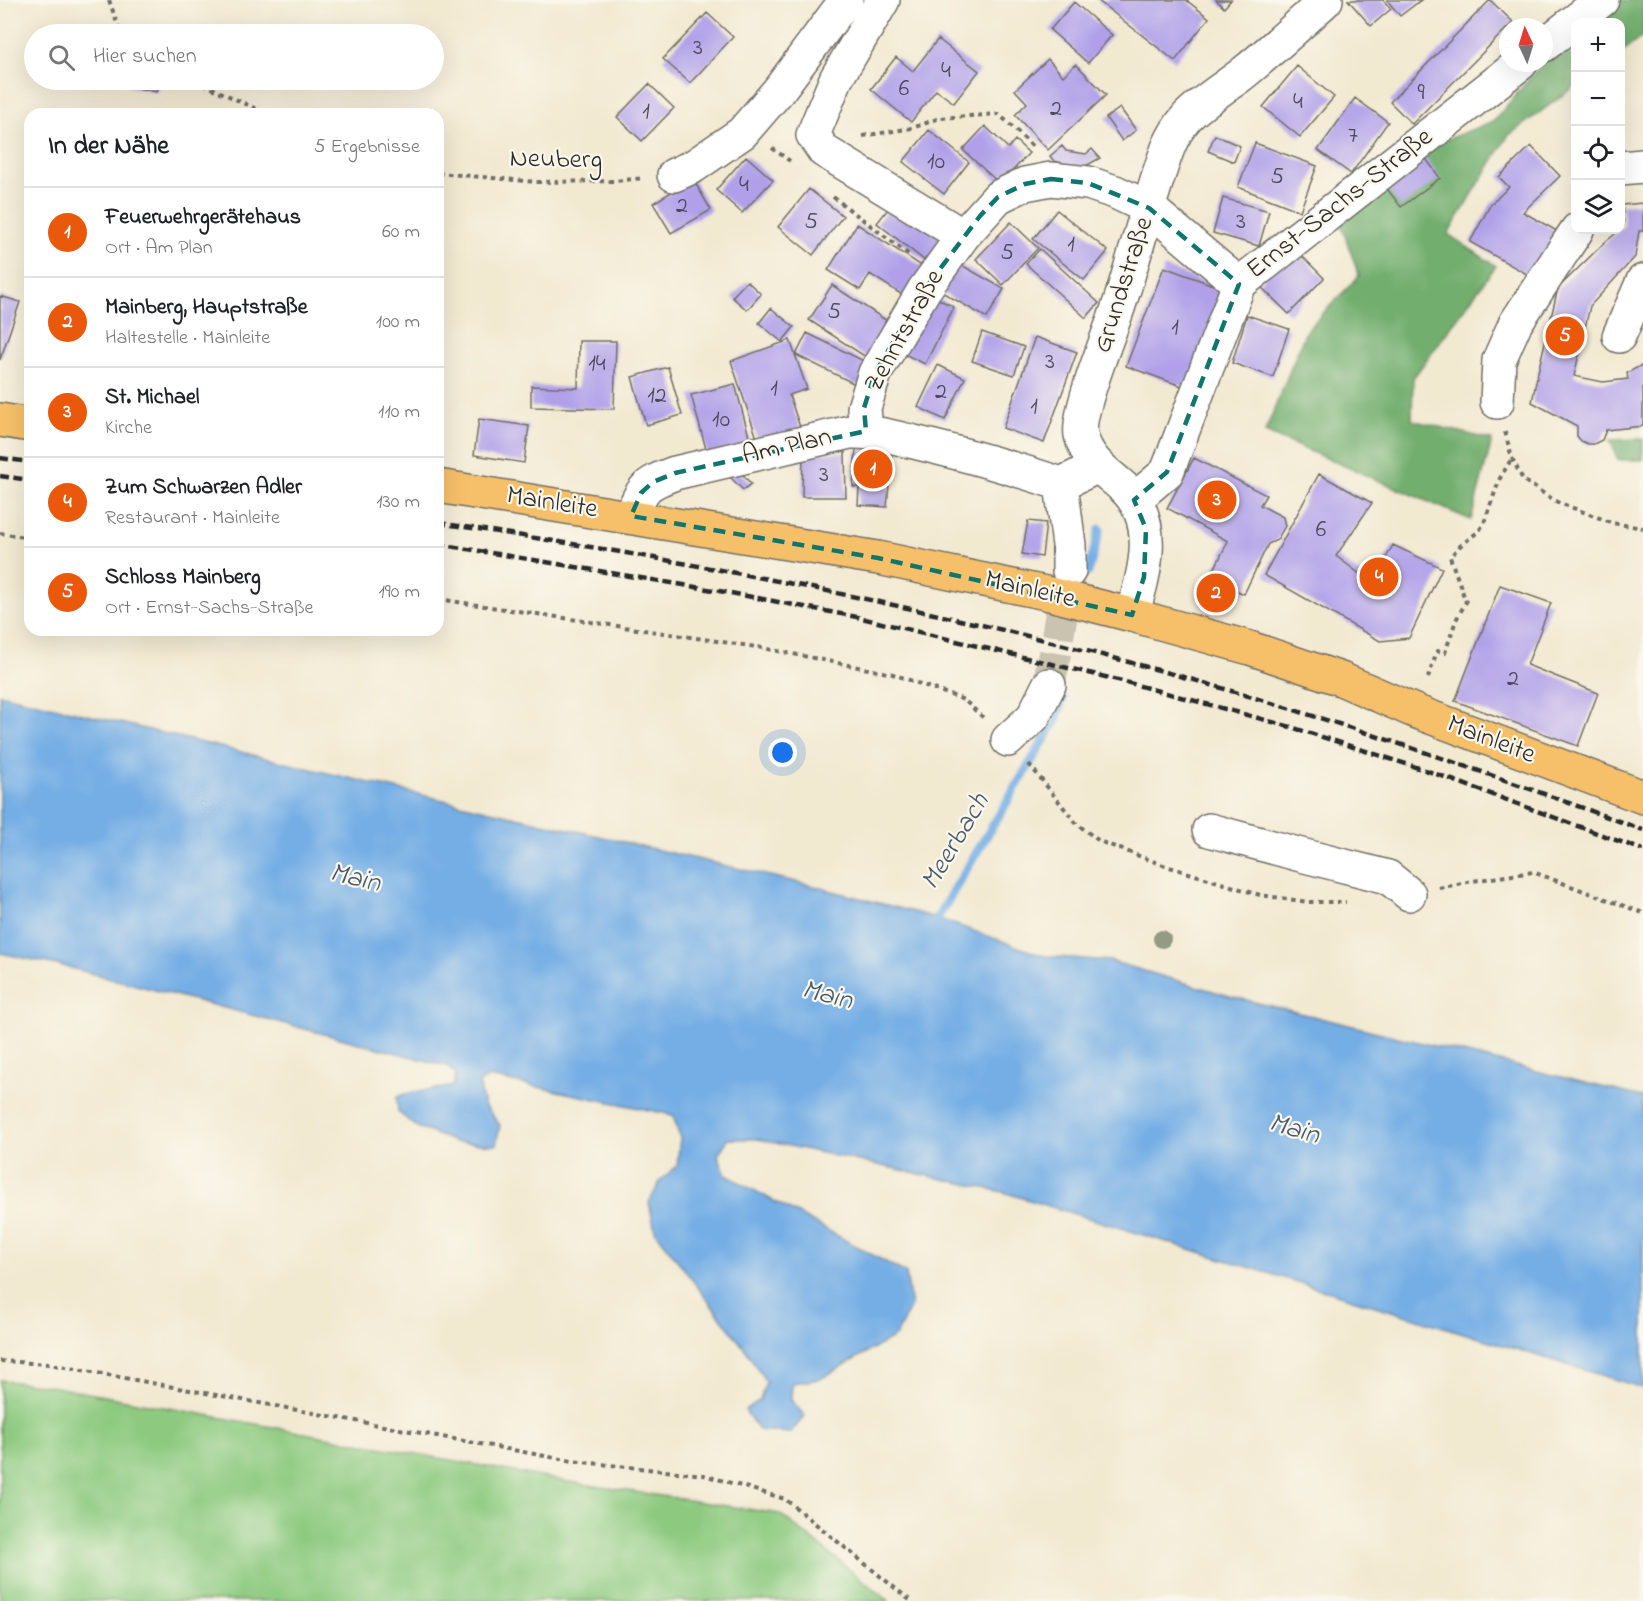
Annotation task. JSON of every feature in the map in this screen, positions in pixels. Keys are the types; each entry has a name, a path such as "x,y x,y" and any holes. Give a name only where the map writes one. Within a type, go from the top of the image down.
{"main road":[{"path":"0,420 24,423"},
{"name":"Mainleite","path":"444,487 878,558 1046,593 1132,615 1250,648 1341,679 1417,712 1643,797"}],"street":[{"path":"674,175 694,166 742,133 779,90 846,0"},
{"path":"882,0 836,79 813,135 824,151 963,236"},
{"name":"Grundstraße","path":"1132,615 1144,577 1146,529 1141,511 1124,487 1098,466 1089,455 1080,433 1084,406 1169,145 1187,117 1275,48 1326,0"},
{"path":"1553,38 1602,0"},
{"name":"Ernst-Sachs-Straße","path":"1134,500 1167,472 1239,284 1510,72"},
{"path":"1625,168 1643,166"},
{"name":"Zehntstraße","path":"866,431 864,408 875,373 924,290 963,236 998,197 1025,184 1051,179 1088,183 1115,192 1149,208 1239,284"},
{"path":"1497,402 1499,360 1515,324 1573,234"},
{"path":"1619,336 1643,281"},
{"name":"Am Plan","path":"631,516 641,493 653,482 675,473 850,432 866,431 945,449 1061,484"},
{"path":"1069,571 1070,545 1061,484 1098,466"},
{"path":"1008,740 1033,717 1049,685"},
{"path":"1209,830 1388,876 1410,894"}],"path":[{"path":"109,0 117,24"},
{"path":"216,90 254,108"},
{"path":"824,151 841,140 912,128 940,118 999,114 1039,153 1051,179"},
{"name":"Neuberg","path":"444,174 537,182 615,181 674,175"},
{"path":"827,192 936,274"},
{"path":"1497,402 1512,458 1523,480 1557,502 1613,523 1643,528"},
{"path":"1428,678 1437,651 1445,653 1456,620 1466,602 1450,557 1479,531 1500,478 1512,458"},
{"path":"0,533 24,537"},
{"path":"444,600 763,648 893,674 964,700 1008,740"},
{"path":"0,1361 49,1364 572,1461 704,1475 785,1499 911,1601"}],"highlighted area":[{"path":"1051,179 1088,183 1149,208 1239,284 1167,472 1134,500 1146,529 1144,577 1132,615 878,558 631,516 641,493 653,482 675,473 866,431 864,408 875,373 924,290 980,216 998,197 1025,184"}],"green space":[{"path":"1619,0 1643,0 1643,36 1625,50 1625,18 1595,18"},
{"path":"1571,37 1571,89 1508,136 1448,234 1496,266 1413,378 1412,420 1492,440 1471,520 1265,432 1306,331 1359,276 1341,224 1440,142 1494,121 1535,72 1553,72 1553,53"},
{"path":"1643,439 1643,460 1618,460 1610,440"},
{"path":"0,1380 50,1386 569,1482 780,1514 889,1601 0,1601"}],"water":[{"name":"Main","path":"0,694 813,886 937,918 1044,956 1110,961 1230,996 1643,1097 1643,1388 1003,1192 757,1139 728,1139 718,1155 726,1175 906,1273 911,1306 896,1336 820,1379 792,1383 791,1400 805,1416 790,1433 758,1430 745,1410 760,1400 766,1382 748,1353 655,1231 649,1203 661,1180 677,1166 680,1138 673,1115 489,1077 479,1083 484,1105 500,1125 496,1145 455,1142 417,1127 398,1112 397,1097 453,1086 456,1075 447,1066 67,967 0,953"}],"building":[{"path":"1097,0 1186,0 1209,18 1175,61"},
{"path":"1216,0 1231,0 1224,8"},
{"path":"1348,0 1383,0 1391,9 1371,26"},
{"path":"1387,0 1421,0 1400,16"},
{"path":"1490,0 1509,18 1499,18 1499,36 1412,124 1390,102"},
{"path":"1074,2 1112,35 1088,63 1050,30"},
{"path":"707,13 733,37 690,83 663,59"},
{"path":"938,39 979,71 954,103 936,90 911,122 871,89 896,57 913,71"},
{"path":"1048,59 1063,76 1076,64 1106,95 1048,150 1015,115 1027,103 1015,90"},
{"path":"1297,66 1334,97 1300,137 1263,107"},
{"path":"649,84 674,108 642,141 617,117"},
{"path":"1355,98 1388,122 1351,174 1318,150"},
{"path":"1120,108 1136,130 1122,141 1106,118"},
{"path":"985,126 1008,148 1015,140 1029,153 1000,184 963,150"},
{"path":"929,130 969,162 944,194 903,162"},
{"path":"1215,135 1240,146 1234,162 1208,151"},
{"path":"1255,143 1317,166 1300,211 1238,187"},
{"path":"1062,146 1066,151 1086,154 1092,149 1100,158 1082,168 1054,161 1050,156"},
{"path":"1531,146 1560,176 1523,212 1557,231 1532,277 1470,242 1491,204 1509,187 1499,177"},
{"path":"746,156 773,180 742,213 716,190"},
{"path":"1424,156 1440,178 1401,207 1384,185"},
{"path":"693,179 711,210 671,233 653,203"},
{"path":"809,189 843,216 813,255 778,227"},
{"path":"1223,198 1269,211 1259,246 1213,233"},
{"path":"895,200 952,245 934,268 877,223"},
{"path":"1643,203 1643,231 1639,231 1635,257 1590,306 1574,376 1603,382 1628,379 1627,373 1640,366 1643,367 1643,426 1606,430 1602,440 1588,444 1577,436 1577,426 1532,402 1558,288 1615,234 1625,234 1625,205"},
{"path":"1057,210 1108,251 1084,280 1033,239"},
{"path":"1011,222 1038,248 1003,285 976,259"},
{"path":"857,224 928,270 910,300 870,274 860,290 828,270"},
{"path":"1293,247 1324,278 1289,314 1258,284"},
{"path":"1040,249 1099,303 1086,318 1026,264"},
{"path":"949,258 1004,289 987,318 933,287"},
{"path":"1164,267 1224,289 1187,388 1126,366"},
{"path":"747,281 761,294 747,310 732,297"},
{"path":"832,285 898,328 875,363 809,320"},
{"path":"925,292 954,307 925,364 896,350"},
{"path":"0,296 20,302 0,360"},
{"path":"771,308 794,327 782,342 759,323"},
{"path":"1247,315 1289,329 1273,377 1232,363"},
{"path":"982,332 1024,347 1014,375 972,361"},
{"path":"807,333 876,367 865,389 796,355"},
{"path":"1035,337 1077,352 1044,443 1003,428"},
{"path":"790,340 807,389 789,395 801,430 759,444 731,361"},
{"path":"579,341 616,341 614,409 531,407 531,386 578,388"},
{"path":"938,365 965,378 945,420 918,407"},
{"path":"668,367 682,415 646,425 632,377"},
{"path":"735,384 751,444 708,456 691,395"},
{"path":"479,419 529,426 524,463 474,455"},
{"path":"856,449 892,452 887,507 858,505 859,487 853,487"},
{"path":"845,452 846,497 802,497 803,454"},
{"path":"1194,458 1266,495 1260,505 1283,517 1285,526 1277,540 1268,544 1244,594 1210,578 1228,541 1167,508"},
{"path":"737,468 751,484 743,490 730,477"},
{"path":"1319,474 1372,503 1336,556 1372,583 1393,545 1442,568 1409,638 1380,641 1264,575"},
{"path":"1028,521 1046,523 1042,557 1022,554"},
{"path":"1500,585 1551,603 1527,665 1598,693 1578,746 1455,701"}],"waterway":[{"name":"Meerbach","path":"1088,572 1100,529"},
{"name":"Meerbach","path":"932,927 1056,720 1063,698"}],"tunnel":[{"path":"1049,685 1069,571"}],"railway":[{"path":"0,458 24,461"},
{"path":"0,476 24,479"},
{"path":"444,524 611,550 784,582 1041,639 1256,698 1451,761 1643,830"},
{"path":"444,545 731,593 857,617 1122,681 1291,727 1428,771 1643,850"}],"place":[{"name":"Schloss Mainberg","path":"1565,336"},
{"name":"Feuerwehrgerätehaus","path":"873,469"},
{"name":"St. Michael","path":"1217,500"},
{"name":"Zum Schwarzen Adler","path":"1379,577"},
{"name":"Mainberg, Hauptstraße","path":"1216,593"}]}
